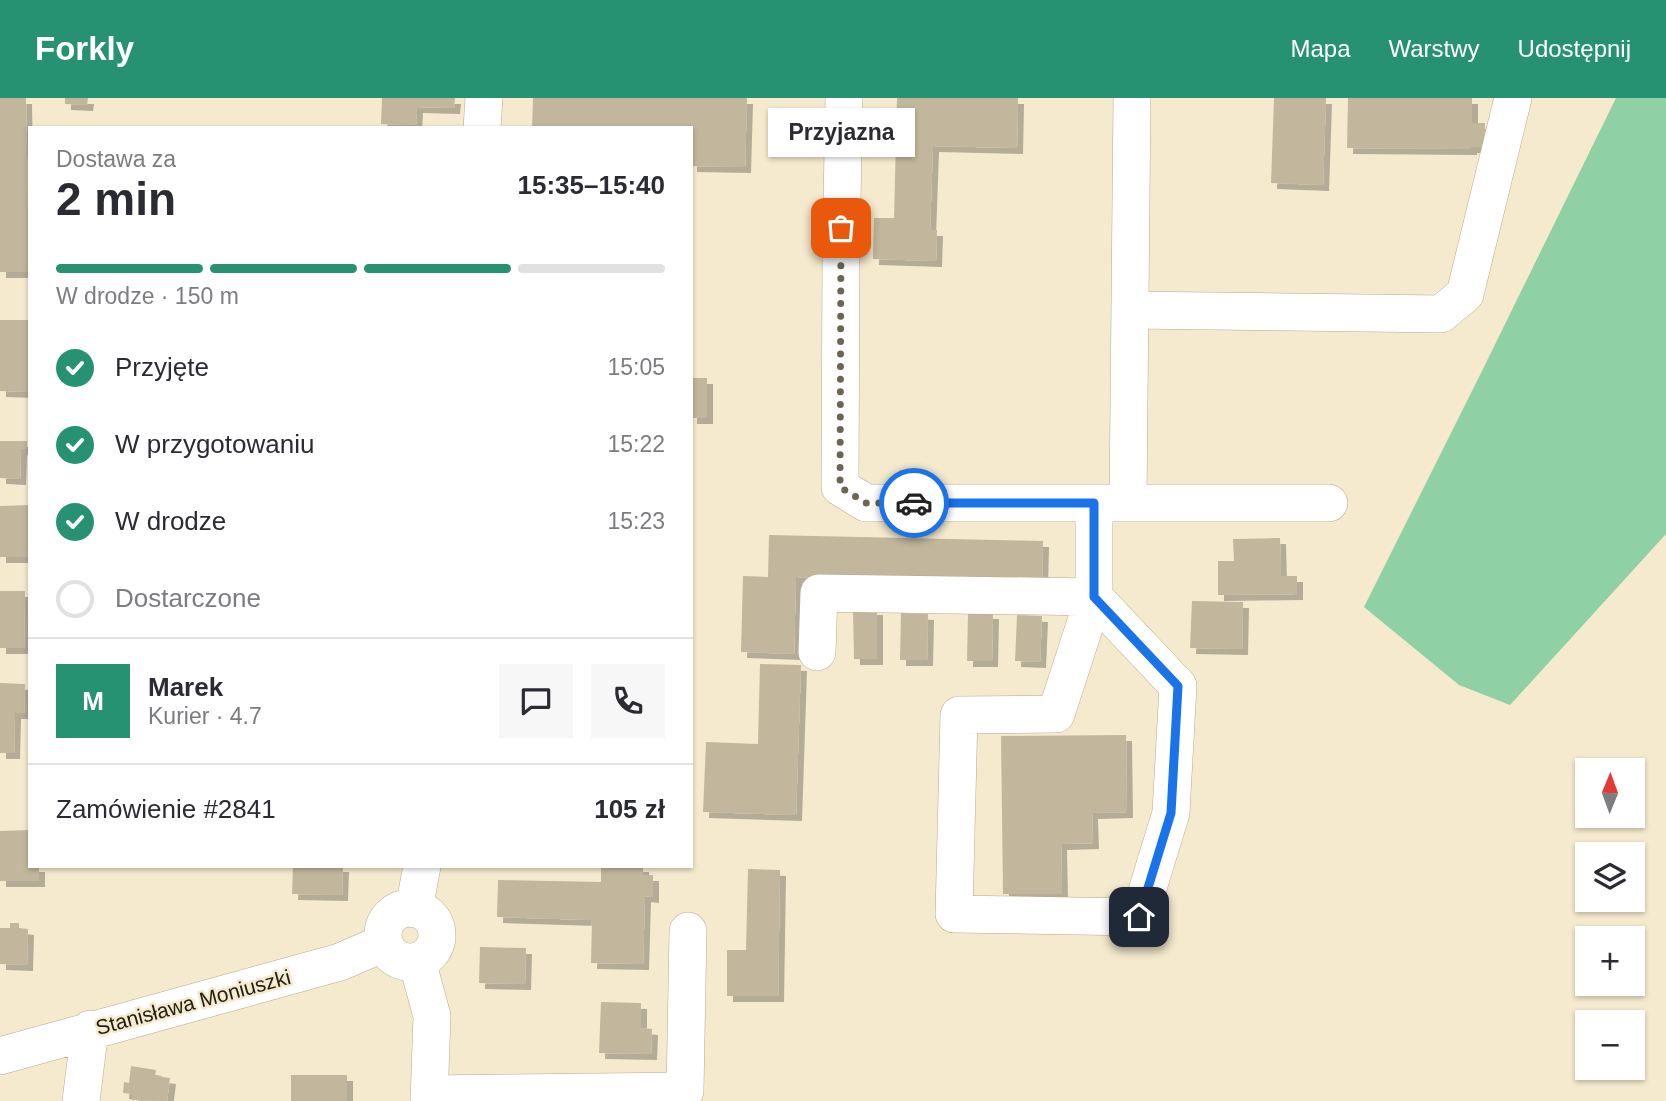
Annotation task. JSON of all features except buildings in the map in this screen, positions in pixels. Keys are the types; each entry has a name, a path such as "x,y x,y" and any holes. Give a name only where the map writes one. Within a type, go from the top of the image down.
{"street":[{"path":"482,126 484,98"},
{"path":"845,98 840,487 866,503 1329,503"},
{"path":"817,652 819,593 1094,597 1178,686 1171,813 1139,917 954,914 959,715 1056,714 1094,597 1111,503 1130,310 1132,98"},
{"path":"1130,310 1441,314 1465,294 1513,98"},
{"path":"414,909 422,868"},
{"path":"405,909 414,909 430,917 437,934 432,952 417,961 400,961 384,943 385,926 390,918 405,909"},
{"path":"417,961 432,1016 429,1098 685,1091 688,932"},
{"name":"Stanisława Moniuszki","path":"0,1056 340,962 384,943"},
{"path":"80,1101 90,1029"}],"green space":[{"path":"1616,98 1666,98 1666,534 1510,705 1459,685 1364,607"}],"way so far":[{"path":"841,228 840,487 866,503 914,503"}],"place":[{"name":"Przyjazna","path":"841,228"}],"route":[{"path":"914,503 1094,503 1094,597 1178,686 1171,813 1139,917"}]}
